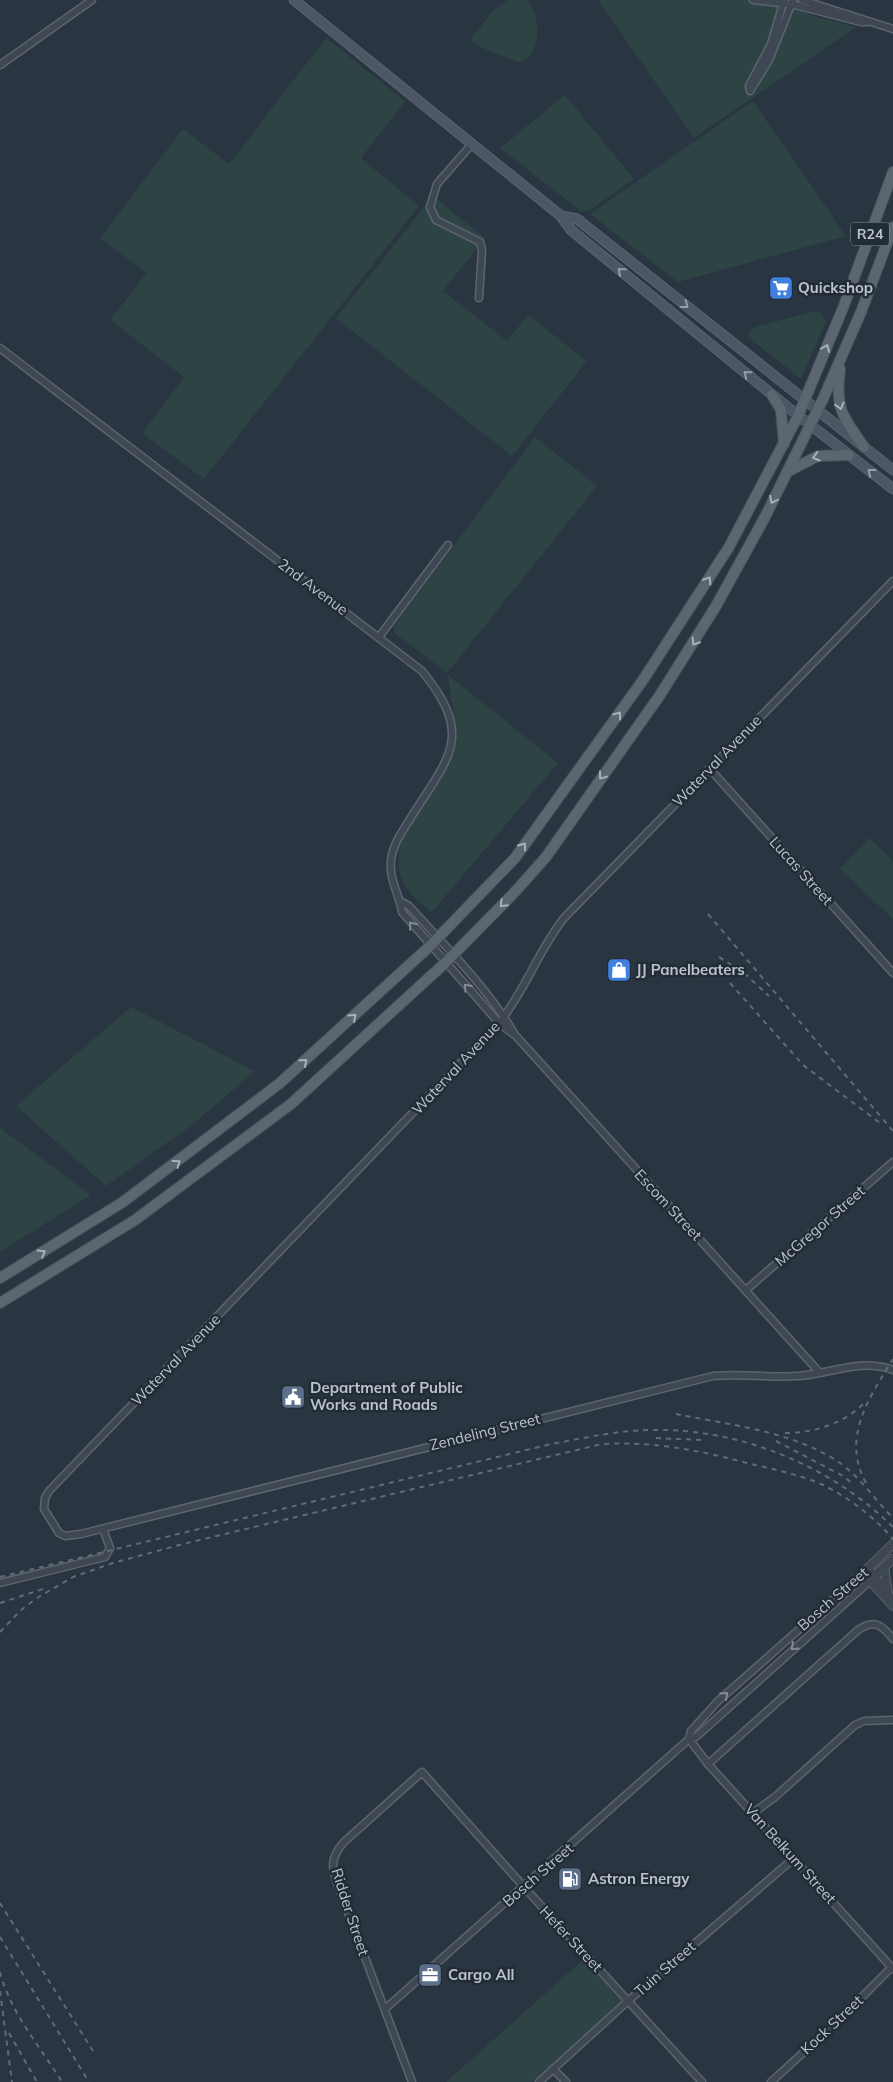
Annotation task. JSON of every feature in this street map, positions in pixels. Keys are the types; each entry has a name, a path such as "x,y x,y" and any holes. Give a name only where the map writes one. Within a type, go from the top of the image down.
{"main road":[{"path":"294,0 561,216 571,230 772,395 893,490"},
{"name":"R24","path":"798,416 893,172"},
{"path":"561,216 576,219 893,470"},
{"name":"R24","path":"810,425 818,411 861,312 893,227"},
{"path":"841,358 838,388 839,406 843,417 864,447"},
{"path":"772,395 781,410 784,445"},
{"path":"0,1278 123,1202 209,1139 318,1050 430,946 514,858 643,680 729,547 798,416"},
{"path":"0,1303 135,1220 291,1104 445,963 513,894 546,856 660,695 716,606 810,425"},
{"path":"787,472 818,456 849,455"}],"street":[{"path":"0,65 92,0"},
{"path":"753,0 792,2 861,22 867,22"},
{"path":"802,0 893,29"},
{"path":"784,2 773,38 749,86 750,91 769,60 792,2"},
{"path":"471,144 437,184 430,207 436,220 480,242 482,250 480,298"},
{"name":"2nd Avenue","path":"0,348 379,637 422,671 441,695 451,724 450,751 444,770 396,842 391,860 391,880 400,901 402,912 430,946"},
{"path":"379,637 448,545"},
{"name":"Waterval Avenue","path":"81,1534 65,1536 59,1532 44,1509 45,1498 49,1491 499,1023 538,955 564,918 893,581"},
{"name":"Lucas Street","path":"709,768 893,974"},
{"name":"2nd Avenue","path":"400,901 410,906 437,937"},
{"name":"Escom Street","path":"437,937 454,954 504,1016 516,1036"},
{"name":"Escom Street","path":"430,946 499,1023 516,1036 820,1373"},
{"name":"McGregor Street","path":"746,1290 893,1162"},
{"name":"Zendeling Street","path":"81,1534 706,1377 741,1374 797,1376 865,1364 877,1364 893,1370"},
{"path":"0,1583 105,1557 110,1548 103,1529"},
{"name":"Bosch Street","path":"689,1739 691,1731 718,1702 891,1546"},
{"name":"Bosch Street","path":"385,2010 689,1739 696,1736 893,1559"},
{"path":"884,1567 891,1597"},
{"path":"866,1570 893,1606"},
{"path":"872,1578 891,1597"},
{"path":"708,1764 858,1630 871,1623 878,1624 893,1639"},
{"path":"753,1812 775,1797 855,1725 864,1721 893,1720"},
{"name":"Van Belkum Street","path":"689,1739 708,1764 892,1968"},
{"name":"Hefer Street","path":"422,1772 524,1888 702,2082"},
{"name":"Ridder Street","path":"412,2082 335,1877 333,1858 344,1842 422,1772"},
{"name":"Tuin Street","path":"538,2082 628,2001 793,1859"},
{"name":"Kock Street","path":"771,2082 892,1968"},
{"path":"553,2069 566,2082"}],"green space":[{"path":"508,0 528,0 535,15 538,32 537,41 534,49 523,62 518,62 480,47 470,40 493,10"},
{"path":"598,0 805,0 809,15 856,27 694,138"},
{"path":"326,38 405,101 361,158 419,206 204,479 142,433 184,377 110,320 146,273 100,238 183,129 229,164"},
{"path":"565,95 634,179 589,211 581,211 500,148"},
{"path":"753,101 846,236 678,282 590,214"},
{"path":"433,196 485,238 443,291 507,341 528,315 587,361 512,456 336,318"},
{"path":"815,311 822,314 826,322 801,379 748,337 749,331 755,327"},
{"path":"535,437 597,486 447,673 394,633 394,626"},
{"path":"448,675 558,763 432,912 407,889 399,872 398,862 402,838 453,745 455,724"},
{"path":"869,838 893,861 893,919 840,869"},
{"path":"131,1007 255,1071 192,1125 106,1186 16,1106"},
{"path":"0,1128 91,1195 0,1252"},
{"path":"584,1959 622,2001 532,2082 446,2082"}],"railway":[{"path":"708,914 893,1131"},
{"path":"719,957 744,973 769,996"},
{"path":"730,983 803,1065 880,1123"},
{"path":"866,1483 859,1466 856,1450 857,1434 867,1404 893,1359"},
{"path":"785,1433 796,1433 828,1426 847,1417 864,1403"},
{"path":"676,1414 782,1436 822,1452 855,1475 893,1518"},
{"path":"0,1577 551,1444 639,1430 685,1431 718,1436 751,1444 782,1455 813,1469 842,1486 893,1527"},
{"path":"656,1438 701,1440"},
{"path":"776,1441 843,1476 854,1485"},
{"path":"0,1632 21,1610 37,1598 73,1577 113,1563 183,1544 602,1444 622,1443 679,1448 716,1455 805,1478 831,1489 850,1501 869,1515 893,1539"},
{"path":"0,1603 43,1589"},
{"path":"0,1903 93,2051"},
{"path":"0,1937 89,2082"},
{"path":"0,1972 18,2015 62,2082"},
{"path":"0,1991 12,2082"},
{"path":"9,2033 37,2082"}],"place":[{"name":"Quickshop","path":"781,288"},
{"name":"JJ Panelbeaters","path":"619,970"},
{"name":"Department of Public Works and Roads","path":"293,1397"},
{"name":"Astron Energy","path":"570,1879"},
{"name":"Cargo All","path":"430,1975"}]}
